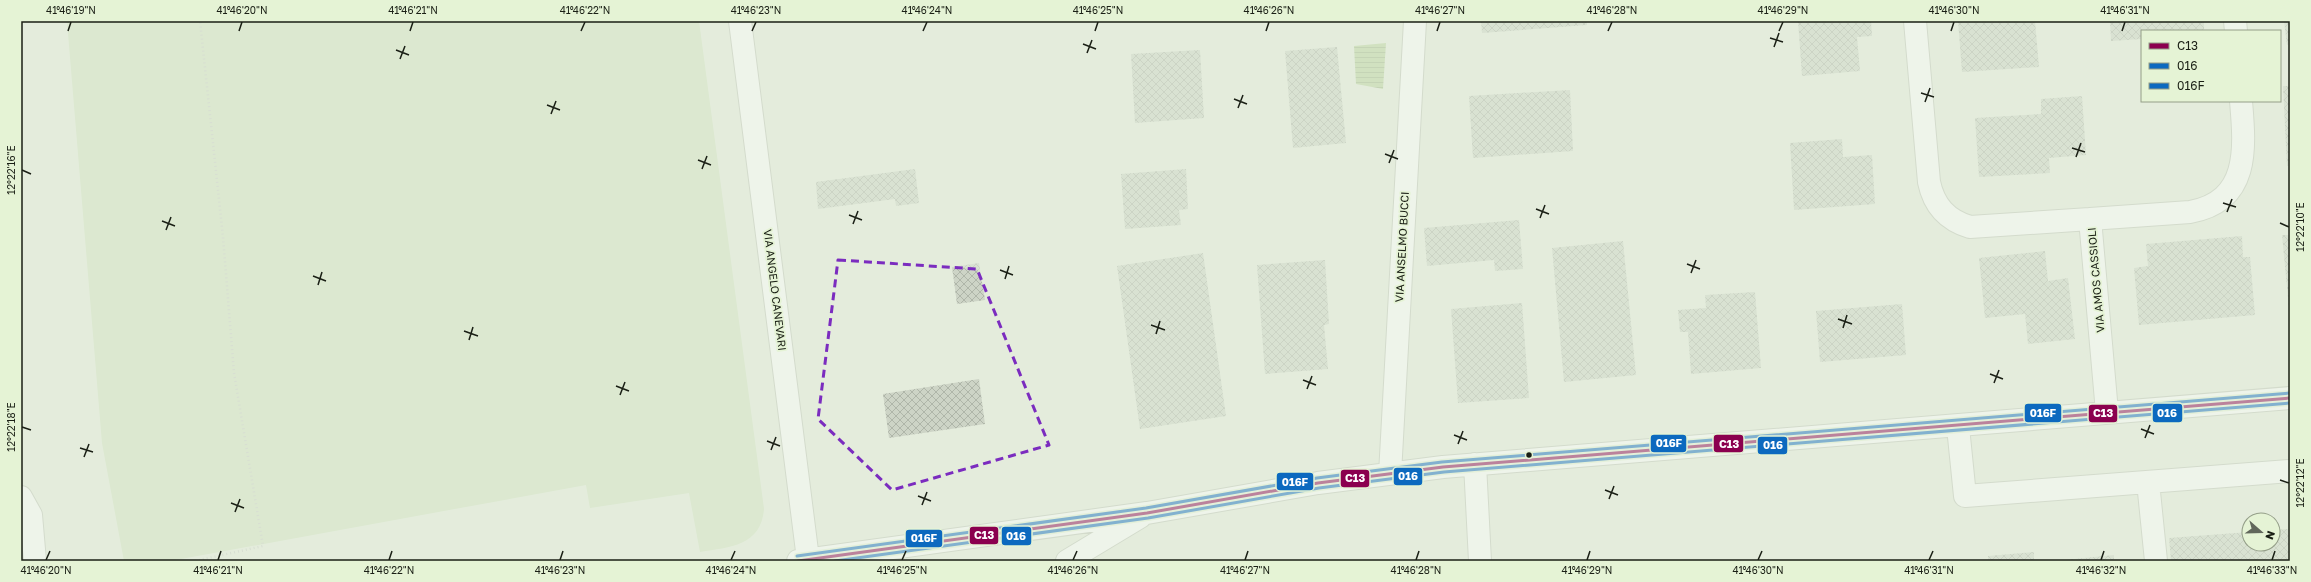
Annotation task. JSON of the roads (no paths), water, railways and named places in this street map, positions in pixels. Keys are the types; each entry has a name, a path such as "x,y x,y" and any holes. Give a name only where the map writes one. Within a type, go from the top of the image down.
{"street":[{"name":"VIA ANGELO CANEVARI","path":"740,21 803,560"},
{"name":"VIA ANSELMO BUCCI","path":"1390,474 1415,21"},
{"path":"1915,21 1929,182 1938,206 1957,223 1970,227 2090,219"},
{"name":"VIA AMOS CASSIOLI","path":"2107,412 2090,219 2196,211 2213,204 2232,188 2242,165 2244,140 2242,102"},
{"path":"803,560 854,558 1148,513 1318,484 1475,464 1958,427 2107,412 2290,398"},
{"path":"1958,427 1964,496 2290,471"},
{"path":"1475,464 1480,561"},
{"path":"2148,482 2156,561"},
{"path":"21,497 31,515 36,561"},
{"path":"1067,561 1148,513"}]}
